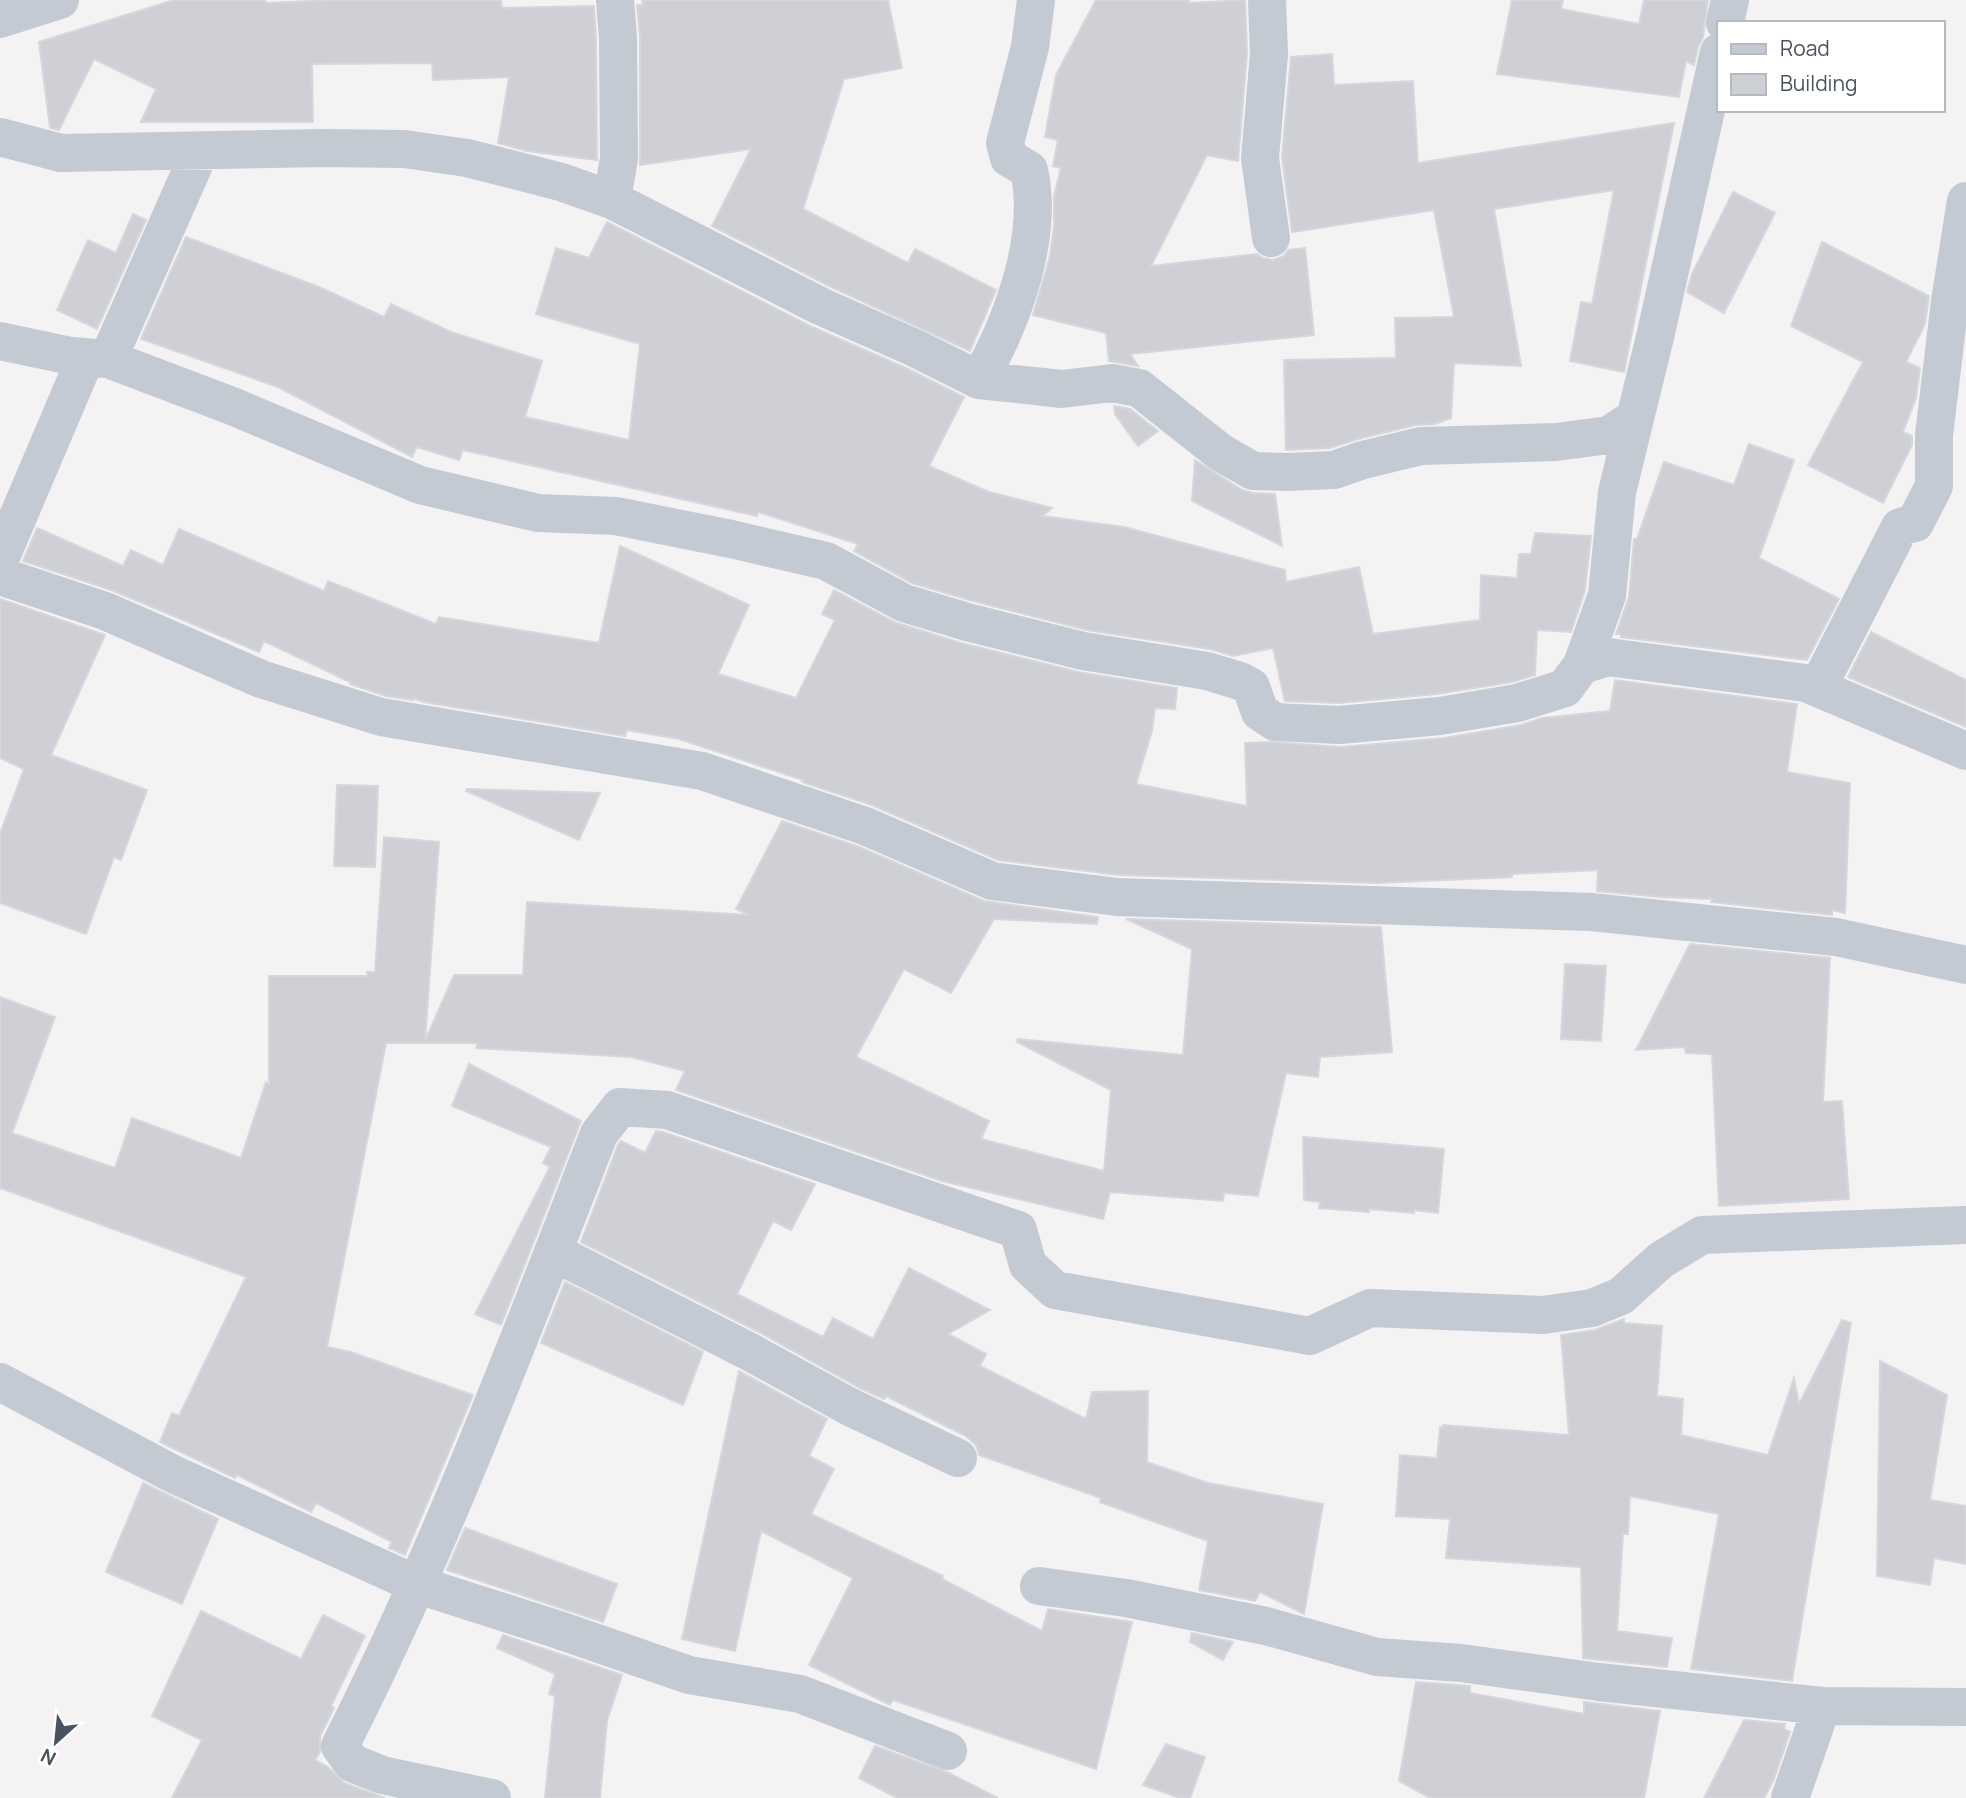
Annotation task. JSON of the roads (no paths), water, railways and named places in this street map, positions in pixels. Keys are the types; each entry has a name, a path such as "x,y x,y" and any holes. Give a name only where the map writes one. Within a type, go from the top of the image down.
{"street":[{"path":"0,19 60,0"},
{"path":"612,200 620,158 615,0"},
{"path":"979,380 998,347 1018,292 1032,225 1034,192 1029,170 1009,158 1005,143 1030,47 1036,0"},
{"path":"1266,0 1269,54 1260,158 1270,239"},
{"path":"1725,21 1730,0"},
{"path":"0,341 71,356 97,358 232,406 420,485 538,513 616,516 826,561 904,603 967,622 1083,651 1208,671 1251,687 1259,712 1275,722 1339,724 1440,716 1517,703 1565,688 1582,665 1607,595 1617,492 1717,61"},
{"path":"0,137 61,153 404,149 467,158 561,182 612,200 820,306 979,380 1062,389 1112,383 1139,388 1220,452 1253,471 1334,470 1421,446 1556,442 1609,435 1635,418"},
{"path":"0,559 200,151"},
{"path":"1818,687 1900,527 1915,523 1934,486 1934,435 1950,301 1966,201"},
{"path":"0,576 105,611 261,679 381,717 702,771 865,826 992,881 1117,897 1591,912 1836,937 1966,965"},
{"path":"1582,665 1608,657 1806,683 1966,751"},
{"path":"492,1798 382,1775 352,1763 340,1746 418,1586 489,1419 599,1134 620,1107 667,1110 1018,1230 1028,1265 1055,1290 1310,1336 1370,1308 1543,1315 1592,1308 1621,1296 1661,1260 1702,1235 1966,1225"},
{"path":"554,1252 750,1352 850,1408 958,1458"},
{"path":"0,1382 173,1474 418,1586 559,1630 689,1675 800,1693 948,1751"},
{"path":"1038,1586 1125,1598 1266,1626 1377,1657 1461,1663 1599,1682 1822,1706 1966,1707"},
{"path":"1790,1798 1822,1706"}]}
